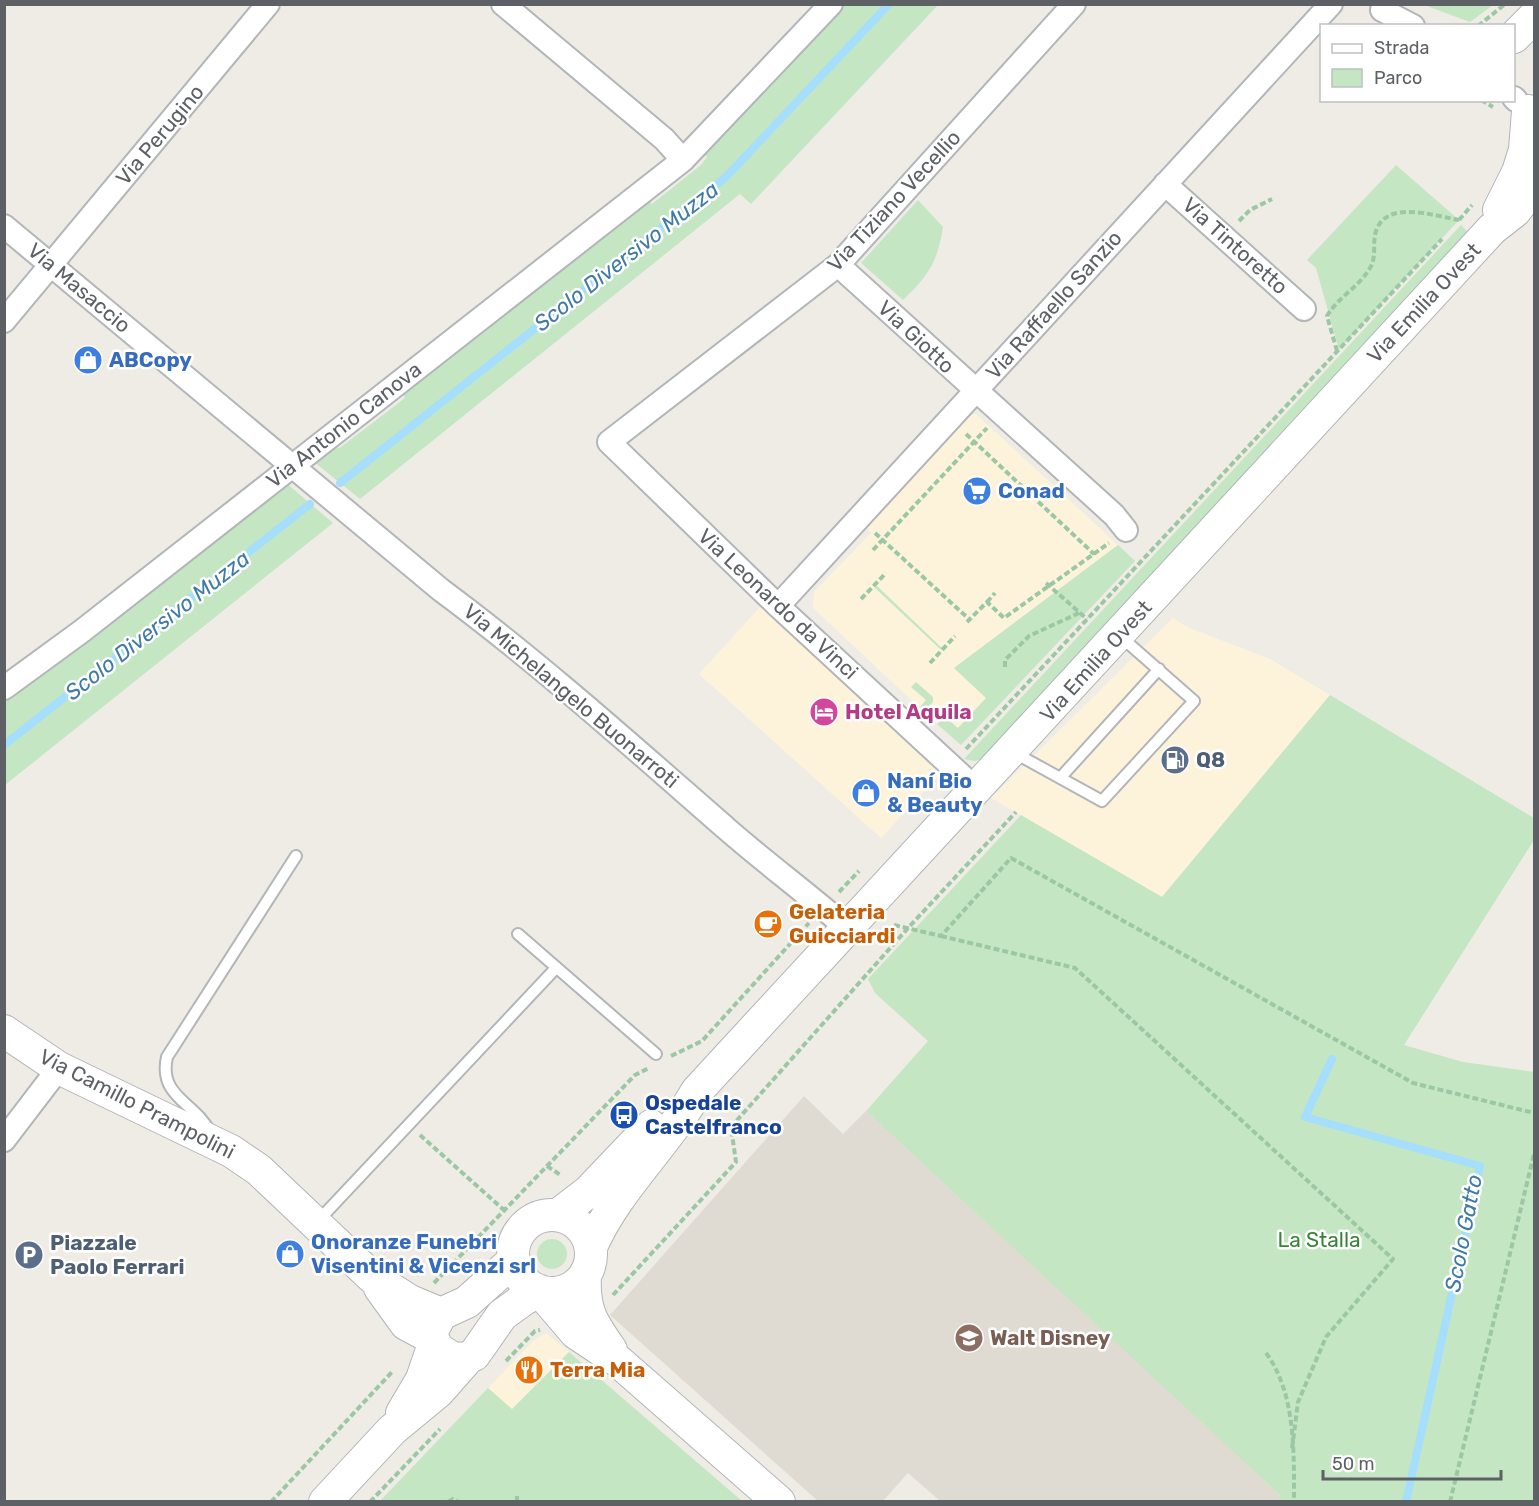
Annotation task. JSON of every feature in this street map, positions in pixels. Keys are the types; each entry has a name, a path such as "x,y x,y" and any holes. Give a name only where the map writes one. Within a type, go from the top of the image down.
{"main road":[{"path":"1515,36 1534,17"},
{"name":"Via Emilia Ovest","path":"1492,229 1521,161 1517,106"},
{"name":"Via Emilia Ovest","path":"392,1430 438,1392 468,1358 479,1350 502,1315 540,1291 559,1293 578,1284 616,1199 679,1124 697,1091 976,789 1013,752 1492,229 1515,211 1534,186"},
{"name":"Via Camillo Prampolini","path":"4,1031 59,1068 214,1141 259,1170 372,1277 435,1320"},
{"name":"Via Emilia Ovest","path":"514,1260 513,1249 521,1230 538,1217 558,1215 588,1192 667,1109 697,1091"},
{"path":"558,1215 580,1226 588,1261 584,1298 590,1320 618,1361"},
{"path":"325,1502 392,1430 422,1379 435,1320 476,1295 514,1260 525,1282 540,1291 576,1333 618,1361 779,1502"},
{"path":"435,1320 452,1358 468,1358"}],"street":[{"name":"Via Perugino","path":"4,321 268,4"},
{"path":"503,4 663,139 683,160"},
{"name":"Via Antonio Canova","path":"4,688 683,160 831,4"},
{"name":"Via Tiziano Vecellio","path":"609,441 838,265 1074,4"},
{"name":"Via Raffaello Sanzio","path":"778,606 1331,4"},
{"path":"1384,13 1409,24"},
{"name":"Via Tintoretto","path":"1165,184 1304,309"},
{"name":"Via Masaccio","path":"4,226 293,465"},
{"name":"Via Giotto","path":"838,265 1001,411 1114,515 1126,530"},
{"name":"Via Leonardo da Vinci","path":"609,441 778,606 976,789"},
{"name":"Via Michelangelo Buonarroti","path":"293,465 441,590 504,637 575,696 731,832 848,929"},
{"path":"4,1140 59,1068"}],"lane":[{"path":"1013,752 1102,801 1194,701 1119,635"},
{"path":"1061,777 1159,669"},
{"path":"214,1141 204,1121 168,1088 164,1069 167,1057 296,856"},
{"path":"518,934 658,1060"},
{"path":"315,1224 556,968"}],"path":[{"path":"1480,24 1505,4"},
{"path":"1485,102 1491,105 1517,106"},
{"path":"1259,206 1272,199"},
{"path":"1451,229 1474,204"},
{"path":"1337,351 1327,316 1335,302 1371,266 1376,232 1383,218 1392,212 1459,220"},
{"path":"964,751 1443,238"},
{"path":"873,550 1001,411"},
{"path":"950,420 1094,554"},
{"path":"859,518 968,621 995,592"},
{"path":"987,602 1004,618 1126,530"},
{"path":"861,599 886,573"},
{"path":"1048,585 1087,619"},
{"path":"1005,667 1005,660 1029,636 1079,613"},
{"path":"930,663 955,636"},
{"path":"590,1320 736,1162 731,1128 908,928 1017,812"},
{"path":"941,936 1011,858 1413,1083 1534,1113"},
{"path":"894,925 1076,968 1393,1259 1326,1338 1298,1402 1292,1449"},
{"path":"435,1320 504,1210 635,1075 658,1060 702,1041"},
{"path":"409,1125 504,1210"},
{"path":"1450,1502 1534,1154"},
{"path":"1266,1353 1278,1368 1287,1400 1294,1502"},
{"path":"272,1502 394,1370"},
{"path":"370,1502 443,1426"},
{"path":"517,1494 517,1502"},
{"path":"448,1502 459,1502"}],"shaded area":[{"path":"976,414 1118,545 954,668 986,698 958,728 944,716 937,724 813,608 814,592 871,533 869,523 970,415"},
{"path":"760,607 941,773 881,838 699,674"},
{"path":"1173,618 1187,627 1270,659 1330,695 1162,897 991,798"},
{"path":"804,1096 843,1134 866,1111 1203,1422 1280,1495 1280,1501 940,1501 908,1473 883,1501 818,1501 610,1315"},
{"name":"Terra Mia","path":"546,1333 569,1352 512,1410 488,1388 533,1341"}],"green space":[{"path":"840,5 938,5 751,204 740,194 360,499 313,461 324,452 341,447 405,398 401,390 647,198 652,204 701,165 707,157 701,152"},
{"path":"1424,5 1493,5 1470,22"},
{"path":"1396,165 1459,220 1339,350 1316,268 1307,260"},
{"path":"918,200 943,227 935,259 926,275 903,300 861,263"},
{"path":"1461,225 1470,234 985,758 975,761 964,759"},
{"path":"285,482 333,523 5,785 5,699"},
{"path":"1118,545 1135,561 961,745 937,724 944,716 958,728 986,698 954,668"},
{"path":"877,586 942,648 940,649 875,588"},
{"path":"916,682 933,697 933,702 924,712 920,707 926,700 911,687"},
{"name":"La Stalla","path":"1330,695 1534,818 1534,840 1404,1045 1463,1062 1534,1072 1534,1501 1280,1501 1280,1495 866,1111 928,1041 875,993 868,979 1021,815 1162,897"},
{"path":"552,1239 563,1243 567,1254 563,1265 552,1269 541,1265 537,1254 541,1243"},
{"path":"569,1352 742,1501 380,1501 488,1388 512,1409"}],"waterway":[{"name":"Scolo Diversivo Muzza","path":"340,483 726,177 889,4"},
{"name":"Scolo Diversivo Muzza","path":"4,745 310,504"},
{"name":"Scolo Gatto","path":"1332,1059 1305,1117 1480,1166 1406,1502"}],"place":[{"name":"ABCopy","path":"88,360"},
{"name":"Conad","path":"977,491"},
{"name":"Hotel Aquila","path":"824,712"},
{"name":"Q8","path":"1175,760"},
{"name":"Naní Bio & Beauty","path":"866,793"},
{"name":"Gelateria Guicciardi","path":"768,924"},
{"name":"Ospedale Castelfranco","path":"624,1115"},
{"name":"Onoranze Funebri Visentini & Vicenzi srl","path":"290,1254"},
{"name":"Piazzale Paolo Ferrari","path":"29,1255"},
{"name":"Walt Disney","path":"969,1338"},
{"name":"Terra Mia","path":"529,1370"}]}
